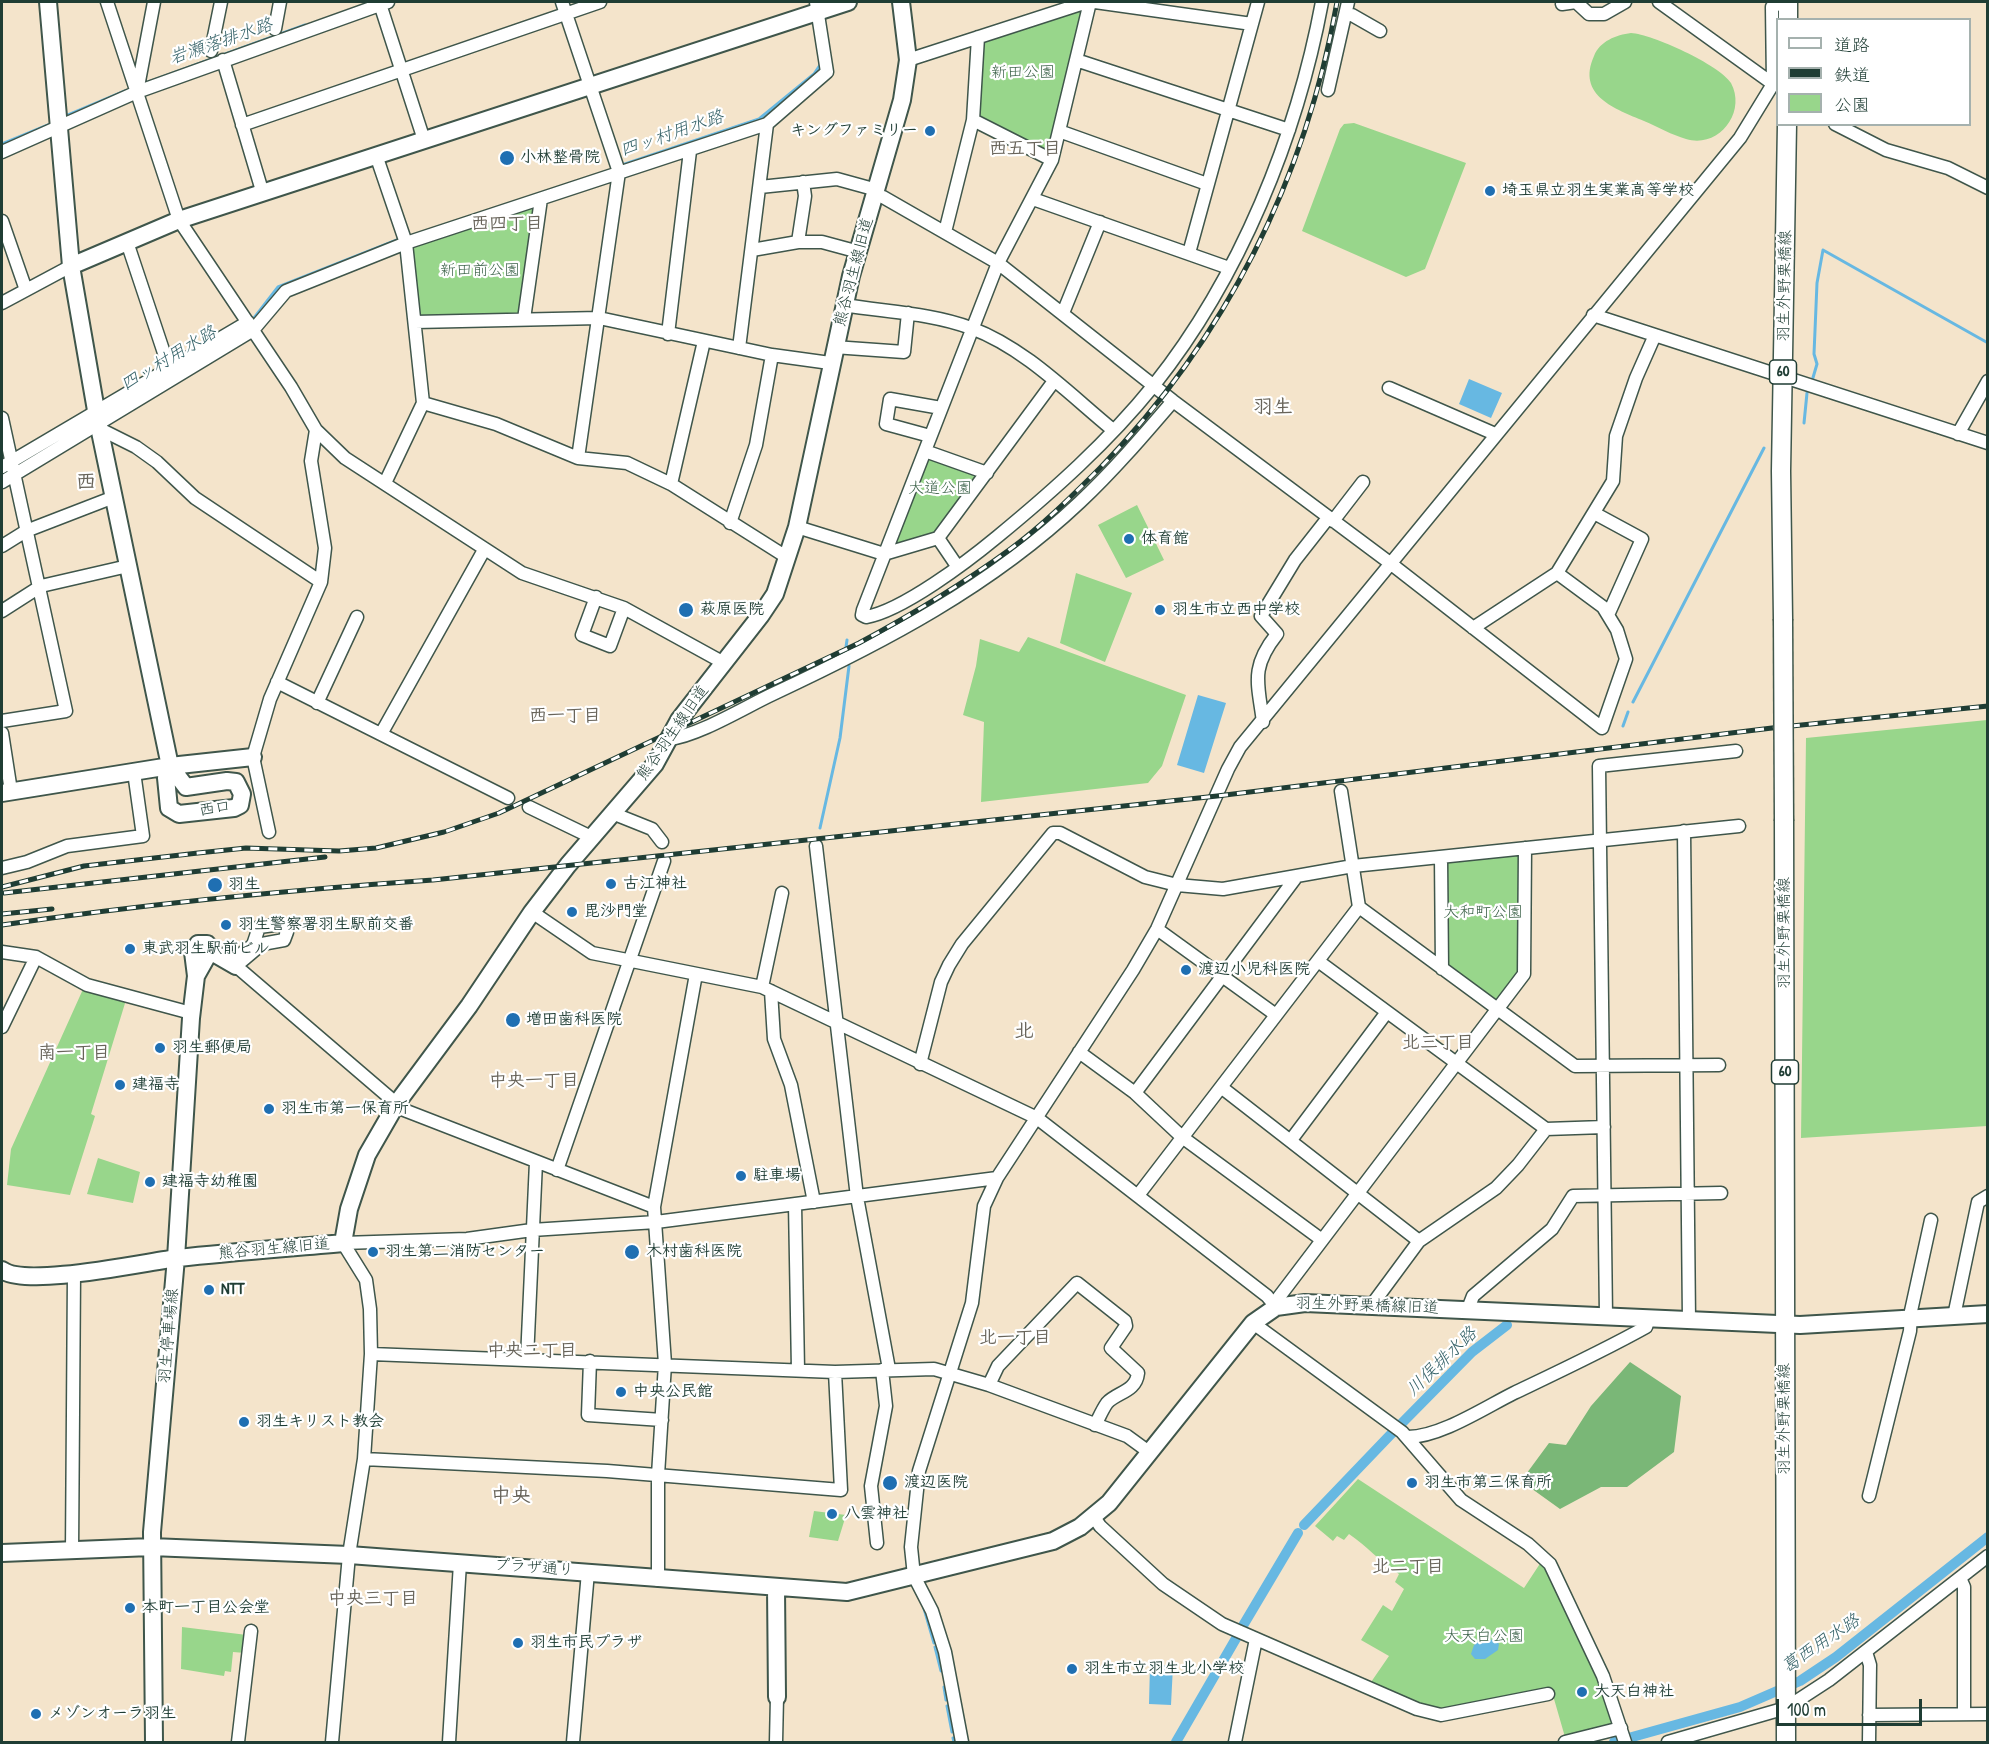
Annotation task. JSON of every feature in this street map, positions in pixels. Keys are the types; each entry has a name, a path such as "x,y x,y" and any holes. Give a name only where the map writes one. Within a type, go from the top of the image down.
{"main road":[{"path":"1788,2 1788,18"},
{"name":"羽生外野栗橋線","path":"1786,1743 1783,377 1787,126"}],"street":[{"path":"48,2 71,266 98,421 170,766"},
{"path":"106,2 179,220 251,326 316,430 345,458 522,573 624,608 724,663"},
{"path":"137,92 154,2"},
{"path":"212,51 221,2"},
{"path":"275,29 280,2"},
{"path":"242,125 401,70 564,8 600,2"},
{"path":"2,303 71,266 179,220 590,86 818,6 848,2"},
{"name":"熊谷羽生線旧道","path":"176,1258 343,1243 349,1209 367,1155 397,1103 469,1006 532,912 591,837 655,764 684,712 775,594 797,527 844,305 902,100 908,60 901,2"},
{"path":"908,60 1088,2 1052,160 998,263 971,328 863,610 862,615 866,617 913,596 984,547 1061,482 1154,385 1195,325 1228,268 1263,199 1289,130 1309,63 1322,2"},
{"path":"1095,2 1252,24"},
{"path":"1189,253 1258,2"},
{"path":"1328,90 1348,2"},
{"path":"1562,4 1576,2 1589,14 1604,14 1625,2"},
{"path":"1659,2 1773,84"},
{"path":"962,1743 938,1625 914,1576 911,1547 919,1471 972,1303 984,1206 997,1178 1156,929 1240,747 1263,722 1495,434 1740,138 1773,84 1772,7 1783,2"},
{"path":"2,152 137,92 384,3 401,70 424,140"},
{"path":"2,482 11,468 98,421 251,326 286,291 406,243 767,124 827,72 818,6"},
{"path":"564,8 619,172 578,458"},
{"path":"1346,15 1352,15 1380,31"},
{"path":"945,232 973,120 978,37"},
{"path":"223,60 262,194"},
{"path":"1076,60 1289,130"},
{"path":"973,120 1052,160"},
{"path":"739,348 767,124"},
{"path":"1839,126 1886,150 1948,168 1988,188"},
{"path":"1059,131 1207,184"},
{"path":"668,334 690,151"},
{"path":"376,155 406,243 423,403 385,483"},
{"path":"760,187 837,179 877,193 998,263 1173,401 1390,563 1602,728 1626,659 1617,630 1603,607 1557,573"},
{"path":"798,242 806,196 803,182"},
{"path":"524,319 541,199"},
{"path":"1033,199 1228,268"},
{"path":"2,221 26,290"},
{"path":"1063,313 1100,222"},
{"path":"127,242 169,368"},
{"path":"752,250 798,242 822,242 859,252"},
{"path":"844,305 908,313 971,328 1016,351 1113,430"},
{"path":"415,322 598,318 772,355 832,355 903,352 908,313"},
{"path":"1593,315 1988,443"},
{"path":"98,421 169,368 251,326"},
{"path":"1473,628 1557,573 1613,481 1616,436 1636,378 1655,335"},
{"path":"671,484 704,341"},
{"path":"730,523 756,445 772,355"},
{"path":"797,527 884,554 938,538 1054,381"},
{"path":"1958,434 1988,381"},
{"path":"1389,388 1495,434"},
{"path":"930,436 886,424 891,399 941,408"},
{"path":"669,739 700,728 855,656 922,620 972,588 1081,501 1173,401"},
{"path":"423,403 496,424 578,458 627,463 671,484 788,558"},
{"path":"2,418 11,468 41,586 66,711 2,721"},
{"path":"98,421 158,462 195,498 321,582"},
{"path":"269,832 253,757 277,682 321,582 325,548 311,461 316,430"},
{"path":"925,451 987,473"},
{"path":"1263,722 1257,670 1264,651 1277,634 1261,616 1295,560 1363,482"},
{"path":"2,546 26,531 114,497"},
{"path":"1594,513 1642,539 1608,615"},
{"path":"938,538 957,566"},
{"path":"381,734 484,550"},
{"path":"2,611 41,586 128,567"},
{"path":"596,597 582,635 610,646 624,608"},
{"path":"317,703 357,617"},
{"path":"277,682 508,798"},
{"path":"2,733 6,792 170,766 253,757"},
{"path":"1606,1315 1599,765 1736,751"},
{"name":"西口","path":"170,766 179,775 183,785 189,787 211,782 237,782 242,794 240,805 234,808 174,813 168,801 166,778 170,766"},
{"path":"2,868 27,862 67,846 143,836 134,772"},
{"path":"1341,791 1359,907 1575,1066 1719,1065"},
{"path":"530,807 591,837"},
{"path":"612,813 652,829 662,842"},
{"path":"920,1064 941,982 949,965 962,944 1053,833 1060,833 1145,877 1177,885 1223,889 1353,866 1739,826"},
{"path":"1684,831 1689,1319"},
{"path":"816,846 856,1197 885,1370 886,1406 871,1486 877,1543"},
{"path":"1276,1307 1279,1297 1499,1009 1526,970 1525,848"},
{"path":"1441,857 1442,969"},
{"path":"557,1170 631,963 664,861"},
{"path":"1135,1093 1297,876"},
{"path":"782,893 767,989 774,1039 791,1085 814,1202"},
{"path":"1139,1194 1359,907"},
{"path":"532,912 592,953 631,963 767,989 1037,1118 1139,1194 1267,1296 1276,1307"},
{"path":"1156,929 1276,1015"},
{"name":"羽生停車場線","path":"154,1743 151,1547 155,1469 176,1258 191,1013 196,976 194,948 198,944 204,944 210,951 233,964"},
{"path":"2,952 36,957 87,985 191,1013"},
{"path":"2,1027 36,957"},
{"path":"1318,961 1546,1129 1604,1127"},
{"path":"233,964 404,1110 654,1208"},
{"path":"658,1580 658,1475 665,1364 654,1208 696,974"},
{"path":"1291,1140 1387,1012"},
{"path":"1079,1052 1135,1093 1182,1137 1322,1240"},
{"path":"1221,1087 1419,1241"},
{"path":"1371,1306 1419,1241 1496,1188 1518,1165 1546,1129"},
{"path":"527,1359 537,1162"},
{"path":"343,1243 467,1239 532,1230 656,1222 856,1197 931,1184 997,1178"},
{"path":"1468,1309 1473,1296 1552,1228 1573,1196 1721,1193"},
{"path":"1954,1316 1978,1202 1988,1196"},
{"path":"795,1204 798,1370"},
{"path":"1869,1496 1910,1331 1931,1220"},
{"path":"332,1743 349,1555 364,1459 371,1354 370,1309 366,1280 343,1243"},
{"path":"2,1270 23,1276 74,1273 176,1258"},
{"path":"72,1552 74,1273"},
{"path":"989,1385 998,1366 1077,1283 1125,1321 1126,1326 1111,1348 1138,1373 1127,1391 1109,1401 1095,1425"},
{"name":"羽生外野栗橋線旧道","path":"914,1576 1053,1540 1094,1517 1108,1503 1252,1323 1276,1307 1305,1303 1785,1324 1988,1314"},
{"path":"1402,1432 1422,1436 1451,1424 1611,1346 1646,1327 1649,1318"},
{"path":"1252,1323 1402,1432 1461,1500 1528,1544 1556,1572 1603,1676 1623,1734 1565,1742"},
{"path":"371,1354 835,1372 934,1369 989,1385 1127,1436 1149,1452"},
{"path":"590,1361 588,1415 662,1420"},
{"path":"364,1459 658,1475 841,1490 835,1372"},
{"path":"1094,1517 1100,1526 1163,1584 1222,1624 1367,1689 1433,1715 1548,1694"},
{"path":"2,1553 72,1552 151,1547"},
{"name":"プラザ通り","path":"151,1547 349,1555 588,1572 658,1580 847,1592 914,1576"},
{"path":"1668,1743 1786,1705 1829,1680 1988,1556"},
{"path":"448,1743 460,1563"},
{"path":"573,1743 588,1572"},
{"path":"1960,1578 1964,1587 1964,1714"},
{"path":"776,1588 776,1743"},
{"path":"238,1743 251,1631"},
{"path":"1235,1743 1256,1639"},
{"path":"1866,1652 1870,1665 1869,1743"},
{"path":"1869,1715 1988,1714"}],"green space":[{"name":"新田公園","path":"1084,7 1049,154 976,118 981,40"},
{"path":"1631,33 1654,39 1685,52 1714,68 1731,83 1735,94 1735,106 1732,117 1719,134 1698,141 1686,139 1611,106 1595,91 1590,81 1590,70 1600,46 1620,35"},
{"path":"1354,123 1466,163 1425,269 1406,277 1302,231 1340,129 1344,124"},
{"name":"新田前公園","path":"541,199 524,319 415,322 406,243"},
{"name":"大道公園","path":"927,456 981,475 936,536 889,548"},
{"name":"体育館","path":"1137,505 1164,560 1126,578 1098,525"},
{"path":"1076,573 1132,593 1105,662 1060,643"},
{"path":"1028,637 1186,695 1162,766 1148,783 981,802 984,722 963,715 976,666 980,639 1019,652"},
{"path":"1987,720 1987,1126 1801,1138 1806,738"},
{"name":"大和町公園","path":"1522,850 1521,971 1501,999 1495,1000 1445,967 1444,859"},
{"path":"84,987 126,1000 91,1114 95,1116 70,1195 7,1185 11,1149"},
{"path":"98,1158 140,1172 133,1203 87,1194"},
{"path":"1630,1362 1681,1396 1674,1452 1627,1487 1601,1487 1560,1509 1521,1481 1549,1443 1566,1445 1591,1406"},
{"name":"大天白公園","path":"1358,1479 1524,1588 1543,1559 1598,1676 1615,1722 1613,1726 1565,1737 1552,1692 1433,1712 1369,1685 1389,1656 1361,1640 1383,1605 1392,1611 1404,1589 1395,1582 1399,1574 1349,1534 1344,1540 1337,1536 1333,1541 1315,1526"},
{"path":"814,1511 846,1515 838,1541 809,1537"},
{"path":"182,1627 247,1635 245,1653 233,1652 231,1672 225,1671 224,1676 181,1669"}],"water":[{"path":"1469,379 1502,393 1491,418 1459,404"},
{"path":"1198,695 1226,703 1204,773 1177,765"},
{"path":"1481,1639 1495,1640 1499,1644 1498,1650 1485,1659 1475,1659 1471,1654 1474,1645"},
{"path":"1150,1665 1173,1666 1171,1705 1149,1704"}],"waterway":[{"name":"岩瀬落排水路","path":"143,84 305,25"},
{"name":"四ッ村用水路","path":"622,165 759,119 814,74 820,65"},
{"name":"岩瀬落排水路","path":"68,115 125,91"},
{"name":"岩瀬落排水路","path":"2,144 48,125"},
{"name":"四ッ村用水路","path":"254,318 278,287 402,238"},
{"path":"1812,381 1817,364 1814,354 1817,283 1823,250 1988,343"},
{"path":"1804,423 1807,393"},
{"path":"1633,702 1764,448"},
{"path":"846,647 847,640"},
{"path":"820,828 840,738 849,666"},
{"path":"1623,726 1628,712"},
{"name":"川俣排水路","path":"1401,1424 1472,1352 1507,1325"},
{"name":"川俣排水路","path":"1304,1525 1394,1431"},
{"name":"川俣排水路","path":"1241,1629 1298,1533"},
{"name":"葛西用水路","path":"1614,1742 1740,1707 1800,1681 1836,1657 1988,1537"},
{"path":"923,1605 934,1643"},
{"name":"川俣排水路","path":"1176,1742 1238,1635"},
{"path":"935,1647 941,1671"},
{"path":"944,1687 946,1700"},
{"path":"947,1706 952,1732"},
{"path":"953,1738 954,1742"}],"railway":[{"path":"2,887 84,866 246,848 339,851 376,848 444,832 499,813 859,643 973,575 1033,531 1100,468 1145,418 1185,366 1222,311 1254,253 1281,193 1304,131 1323,68 1337,2"},
{"path":"2,925 217,898 433,880 1217,796 1772,728 1988,706"},
{"path":"4,893 325,857"},
{"path":"2,914 52,909"}],"place":[{"name":"キングファミリー","path":"930,131"},
{"name":"小林整骨院","path":"507,158"},
{"name":"埼玉県立羽生実業高等学校","path":"1490,191"},
{"name":"体育館","path":"1129,539"},
{"name":"萩原医院","path":"686,610"},
{"name":"羽生市立西中学校","path":"1160,610"},
{"name":"古江神社","path":"611,884"},
{"name":"羽生","path":"215,885"},
{"name":"毘沙門堂","path":"572,912"},
{"name":"羽生警察署羽生駅前交番","path":"226,925"},
{"name":"東武羽生駅前ビル","path":"130,949"},
{"name":"渡辺小児科医院","path":"1186,970"},
{"name":"増田歯科医院","path":"513,1020"},
{"name":"羽生郵便局","path":"160,1048"},
{"name":"建福寺","path":"120,1085"},
{"name":"羽生市第一保育所","path":"269,1109"},
{"name":"駐車場","path":"741,1176"},
{"name":"建福寺幼稚園","path":"150,1182"},
{"name":"羽生第二消防センター","path":"373,1252"},
{"name":"木村歯科医院","path":"632,1252"},
{"name":"NTT","path":"209,1290"},
{"name":"中央公民館","path":"621,1392"},
{"name":"羽生キリスト教会","path":"244,1422"},
{"name":"渡辺医院","path":"890,1483"},
{"name":"羽生市第三保育所","path":"1412,1483"},
{"name":"八雲神社","path":"832,1514"},
{"name":"本町一丁目公会堂","path":"130,1608"},
{"name":"羽生市民プラザ","path":"518,1643"},
{"name":"羽生市立羽生北小学校","path":"1072,1669"},
{"name":"大天白神社","path":"1582,1692"},
{"name":"メゾンオーラ羽生","path":"36,1714"}],"district":[{"name":"西五丁目","path":"1025,149"},
{"name":"西四丁目","path":"507,224"},
{"name":"羽生","path":"1273,408"},
{"name":"西","path":"86,483"},
{"name":"西一丁目","path":"565,716"},
{"name":"北","path":"1024,1032"},
{"name":"北三丁目","path":"1438,1043"},
{"name":"南一丁目","path":"74,1053"},
{"name":"中央一丁目","path":"534,1081"},
{"name":"北一丁目","path":"1015,1338"},
{"name":"中央二丁目","path":"532,1351"},
{"name":"中央","path":"511,1497"},
{"name":"北二丁目","path":"1408,1567"},
{"name":"中央三丁目","path":"373,1599"}]}
